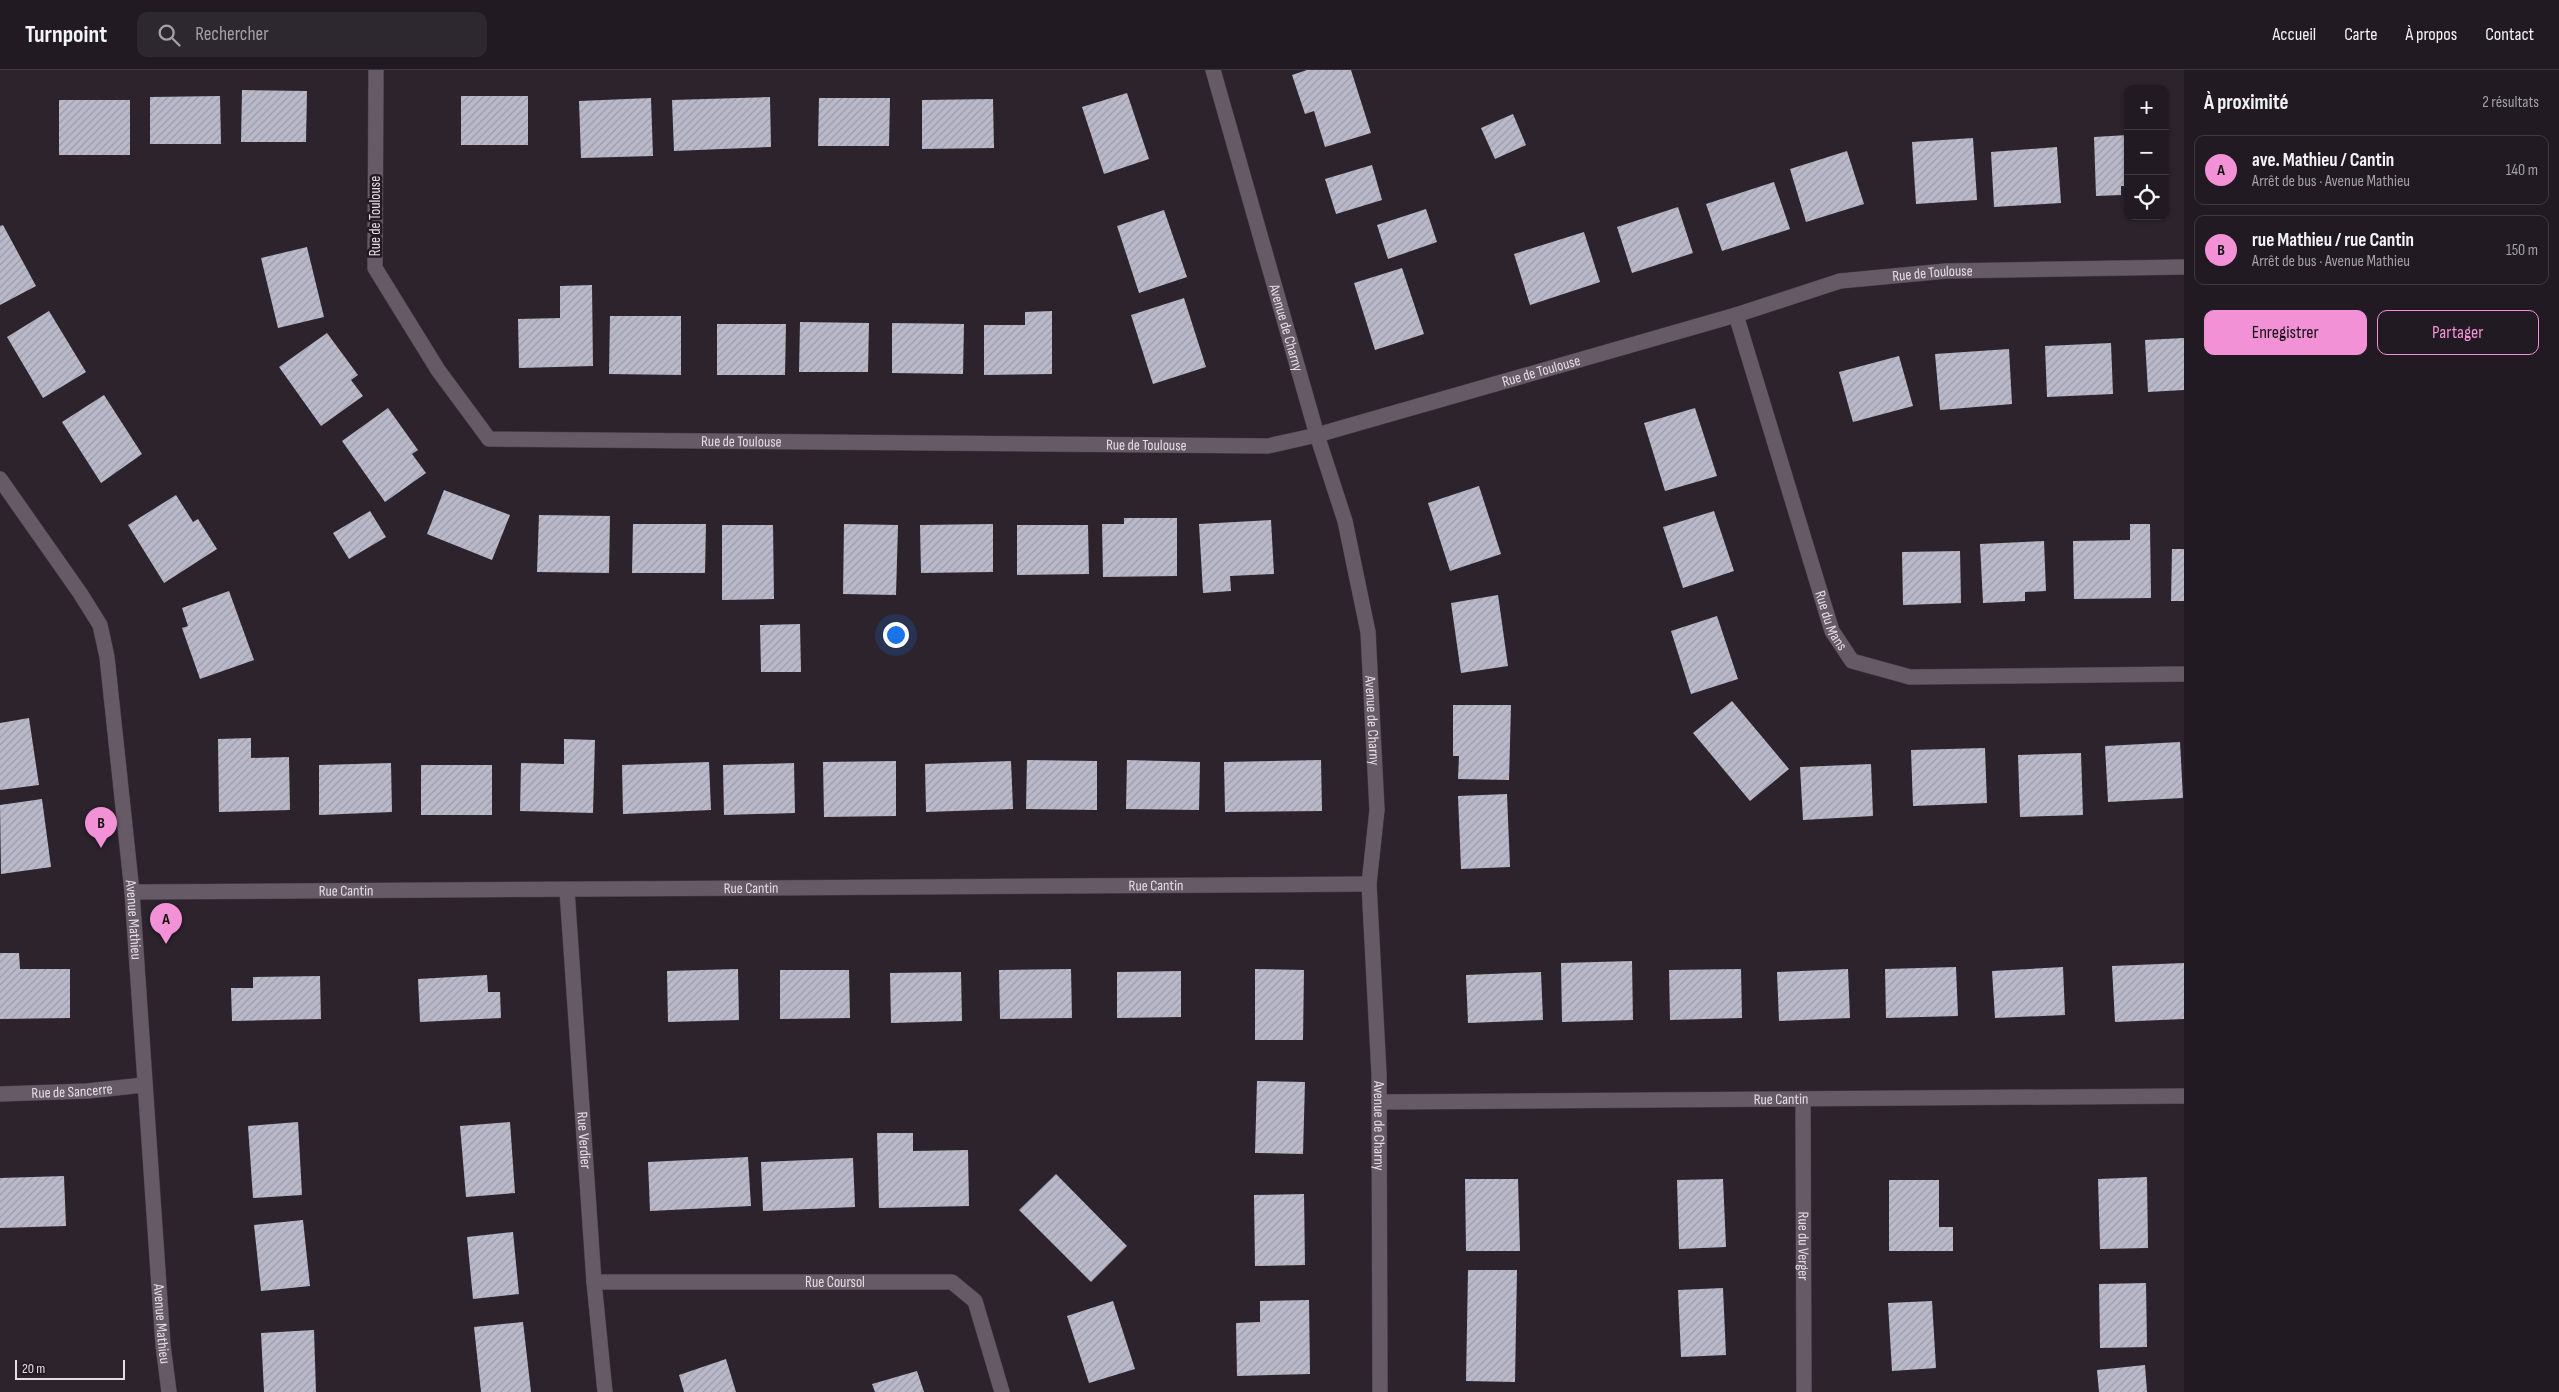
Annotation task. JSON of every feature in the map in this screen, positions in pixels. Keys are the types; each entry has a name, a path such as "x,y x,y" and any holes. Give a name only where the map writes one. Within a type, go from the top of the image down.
{"street":[{"name":"Rue de Toulouse","path":"376,70 375,268 438,370 489,439 1268,446 1317,435 1736,315 1840,281 1946,271 2184,267"},
{"name":"Avenue de Charny","path":"1213,70 1317,435 1345,521 1368,632 1377,810 1369,884 1379,1102 1380,1392"},
{"name":"Rue du Mans","path":"1736,315 1832,631 1852,661 1910,677 2184,674"},
{"name":"Avenue Mathieu","path":"0,479 80,593 100,625 107,657 132,892 163,1345 169,1392"},
{"name":"Rue Cantin","path":"132,892 1369,884"},
{"name":"Rue Verdier","path":"567,890 594,1282 605,1392"},
{"name":"Rue de Sancerre","path":"0,1094 87,1091 144,1085"},
{"name":"Rue Cantin","path":"1379,1102 2184,1096"},
{"name":"Rue du Verger","path":"1803,1100 1804,1392"},
{"name":"Rue Coursol","path":"594,1282 952,1282 975,1301 1002,1392"}],"building":[{"path":"1307,70 1351,70 1371,133 1325,147 1314,111 1305,114 1292,75"},
{"path":"242,90 307,91 306,142 241,142"},
{"path":"1127,93 1149,159 1104,174 1082,107"},
{"path":"220,96 221,144 150,144 150,97"},
{"path":"461,96 528,96 528,145 461,145"},
{"path":"770,97 771,147 674,151 672,100"},
{"path":"651,98 653,156 581,158 579,101"},
{"path":"819,98 890,98 889,146 818,146"},
{"path":"993,99 994,148 922,149 922,100"},
{"path":"59,100 130,100 130,155 59,155"},
{"path":"1513,114 1526,145 1495,159 1481,128"},
{"path":"2124,135 2124,186 2121,186 2121,195 2096,196 2094,137"},
{"path":"1973,138 1977,200 1916,204 1912,142"},
{"path":"2057,147 2061,203 1994,207 1991,152"},
{"path":"1847,151 1864,204 1806,222 1790,169"},
{"path":"1372,165 1382,200 1336,214 1325,179"},
{"path":"1774,182 1790,229 1722,251 1706,204"},
{"path":"1678,207 1693,253 1632,273 1617,227"},
{"path":"1426,209 1437,242 1388,259 1377,225"},
{"path":"1164,210 1187,277 1139,293 1117,226"},
{"path":"3,225 36,286 0,305 0,226"},
{"path":"1584,232 1600,282 1530,305 1514,254"},
{"path":"307,247 324,317 278,328 261,258"},
{"path":"1402,268 1424,334 1375,350 1354,283"},
{"path":"592,285 593,366 519,368 518,319 560,318 560,286"},
{"path":"1184,298 1206,367 1153,384 1131,315"},
{"path":"49,311 86,372 43,398 7,337"},
{"path":"1052,311 1052,374 984,375 984,325 1025,325 1025,312"},
{"path":"610,316 681,316 681,375 609,374"},
{"path":"800,322 869,323 868,372 799,372"},
{"path":"892,323 964,324 963,374 892,373"},
{"path":"717,324 786,324 785,375 717,375"},
{"path":"327,333 358,375 351,380 363,396 321,426 279,367"},
{"path":"2184,338 2184,390 2148,392 2145,340"},
{"path":"2111,343 2113,394 2047,397 2045,346"},
{"path":"2009,349 2012,404 1940,410 1935,354"},
{"path":"1899,356 1913,406 1853,422 1839,372"},
{"path":"104,395 142,454 101,483 62,422"},
{"path":"388,408 418,450 412,454 426,473 385,502 342,441"},
{"path":"1695,408 1717,476 1665,491 1644,423"},
{"path":"1479,486 1501,554 1450,571 1428,503"},
{"path":"444,490 510,515 492,560 427,534"},
{"path":"176,495 193,522 198,519 217,549 164,583 128,525"},
{"path":"370,511 386,537 349,559 333,533"},
{"path":"1714,511 1734,571 1683,588 1663,527"},
{"path":"539,515 610,516 609,573 537,572"},
{"path":"1124,518 1177,518 1177,576 1103,577 1102,524 1124,524"},
{"path":"1271,520 1274,574 1230,576 1231,591 1203,593 1199,524"},
{"path":"633,524 706,524 705,573 632,573"},
{"path":"844,524 898,525 896,595 843,594"},
{"path":"993,524 993,572 921,573 920,525"},
{"path":"2130,524 2150,524 2151,598 2074,599 2073,541 2130,540"},
{"path":"722,525 773,525 774,599 722,600"},
{"path":"1017,525 1088,525 1089,574 1017,575"},
{"path":"2044,541 2046,591 2025,592 2025,601 1983,603 1980,544"},
{"path":"2172,549 2184,549 2184,601 2171,601"},
{"path":"1960,551 1961,603 1903,605 1902,552"},
{"path":"229,591 254,660 200,679 182,628 188,626 182,608"},
{"path":"1498,595 1508,666 1461,673 1451,603"},
{"path":"1717,616 1738,679 1691,694 1671,631"},
{"path":"800,624 801,672 761,672 760,625"},
{"path":"1732,701 1789,769 1750,801 1693,733"},
{"path":"1453,705 1511,705 1509,780 1458,779 1459,756 1453,756"},
{"path":"29,718 39,785 0,790 0,723"},
{"path":"251,738 251,758 289,757 290,810 219,812 218,739"},
{"path":"564,739 595,740 593,813 520,811 521,763 564,764"},
{"path":"2180,742 2183,798 2108,802 2105,746"},
{"path":"1985,748 1987,803 1913,806 1911,750"},
{"path":"2081,753 2083,815 2020,817 2018,755"},
{"path":"1027,760 1097,761 1097,810 1026,809"},
{"path":"1127,760 1200,762 1199,810 1126,809"},
{"path":"1321,760 1322,811 1225,812 1224,762"},
{"path":"896,761 896,816 824,817 823,762"},
{"path":"1011,761 1013,809 926,812 925,764"},
{"path":"709,762 711,810 623,814 622,765"},
{"path":"391,763 392,812 319,815 319,765"},
{"path":"794,763 795,813 724,815 723,765"},
{"path":"1871,764 1873,816 1803,820 1800,767"},
{"path":"421,765 492,765 492,815 421,815"},
{"path":"1507,794 1510,867 1461,869 1458,796"},
{"path":"42,799 51,867 1,874 0,805"},
{"path":"0,953 19,953 20,969 70,969 70,1018 0,1019"},
{"path":"1632,961 1633,1020 1562,1022 1561,963"},
{"path":"2184,963 2184,1019 2115,1022 2112,966"},
{"path":"1956,967 1958,1016 1886,1018 1885,969"},
{"path":"2063,967 2065,1015 1995,1018 1992,971"},
{"path":"738,969 739,1020 668,1022 667,971"},
{"path":"1071,969 1072,1018 1000,1019 999,970"},
{"path":"1255,969 1304,970 1303,1040 1255,1040"},
{"path":"1741,969 1742,1018 1670,1020 1669,970"},
{"path":"1848,969 1850,1018 1779,1021 1777,972"},
{"path":"780,970 849,970 850,1018 780,1019"},
{"path":"1181,971 1181,1017 1117,1018 1117,972"},
{"path":"961,972 962,1021 891,1023 890,973"},
{"path":"1541,972 1543,1020 1468,1023 1466,975"},
{"path":"487,975 488,992 500,992 501,1018 420,1022 418,979"},
{"path":"320,976 321,1019 232,1021 231,988 253,988 253,977"},
{"path":"1257,1081 1305,1082 1303,1154 1255,1153"},
{"path":"298,1122 302,1195 253,1198 248,1126"},
{"path":"510,1122 515,1193 466,1197 460,1126"},
{"path":"877,1133 913,1133 913,1151 968,1150 969,1206 879,1208"},
{"path":"748,1157 751,1206 650,1211 648,1162"},
{"path":"853,1158 855,1207 763,1211 761,1162"},
{"path":"1056,1174 1127,1246 1091,1282 1019,1210"},
{"path":"64,1176 66,1226 0,1228 0,1178"},
{"path":"2147,1177 2148,1248 2100,1249 2098,1179"},
{"path":"1465,1179 1518,1179 1520,1251 1466,1251"},
{"path":"1723,1179 1726,1247 1679,1249 1677,1180"},
{"path":"1889,1180 1939,1180 1939,1227 1953,1227 1953,1251 1889,1251"},
{"path":"1304,1194 1305,1265 1255,1266 1254,1195"},
{"path":"303,1220 310,1286 261,1291 254,1225"},
{"path":"513,1232 519,1294 473,1299 467,1237"},
{"path":"1468,1270 1517,1270 1515,1382 1466,1381"},
{"path":"2146,1283 2147,1347 2100,1348 2099,1284"},
{"path":"1723,1288 1726,1355 1681,1357 1678,1290"},
{"path":"1309,1300 1310,1374 1237,1376 1236,1323 1260,1322 1260,1301"},
{"path":"1113,1301 1135,1369 1089,1383 1067,1316"},
{"path":"1932,1301 1936,1368 1892,1371 1888,1303"},
{"path":"523,1322 531,1392 481,1392 474,1327"},
{"path":"314,1330 316,1392 264,1392 261,1333"},
{"path":"726,1359 736,1392 684,1392 679,1375"},
{"path":"2145,1365 2147,1392 2099,1392 2097,1370"},
{"path":"917,1371 924,1392 875,1392 872,1384"}],"place":[{"name":"rue Mathieu / rue Cantin","path":"101,848"},
{"name":"ave. Mathieu / Cantin","path":"166,944"}]}
